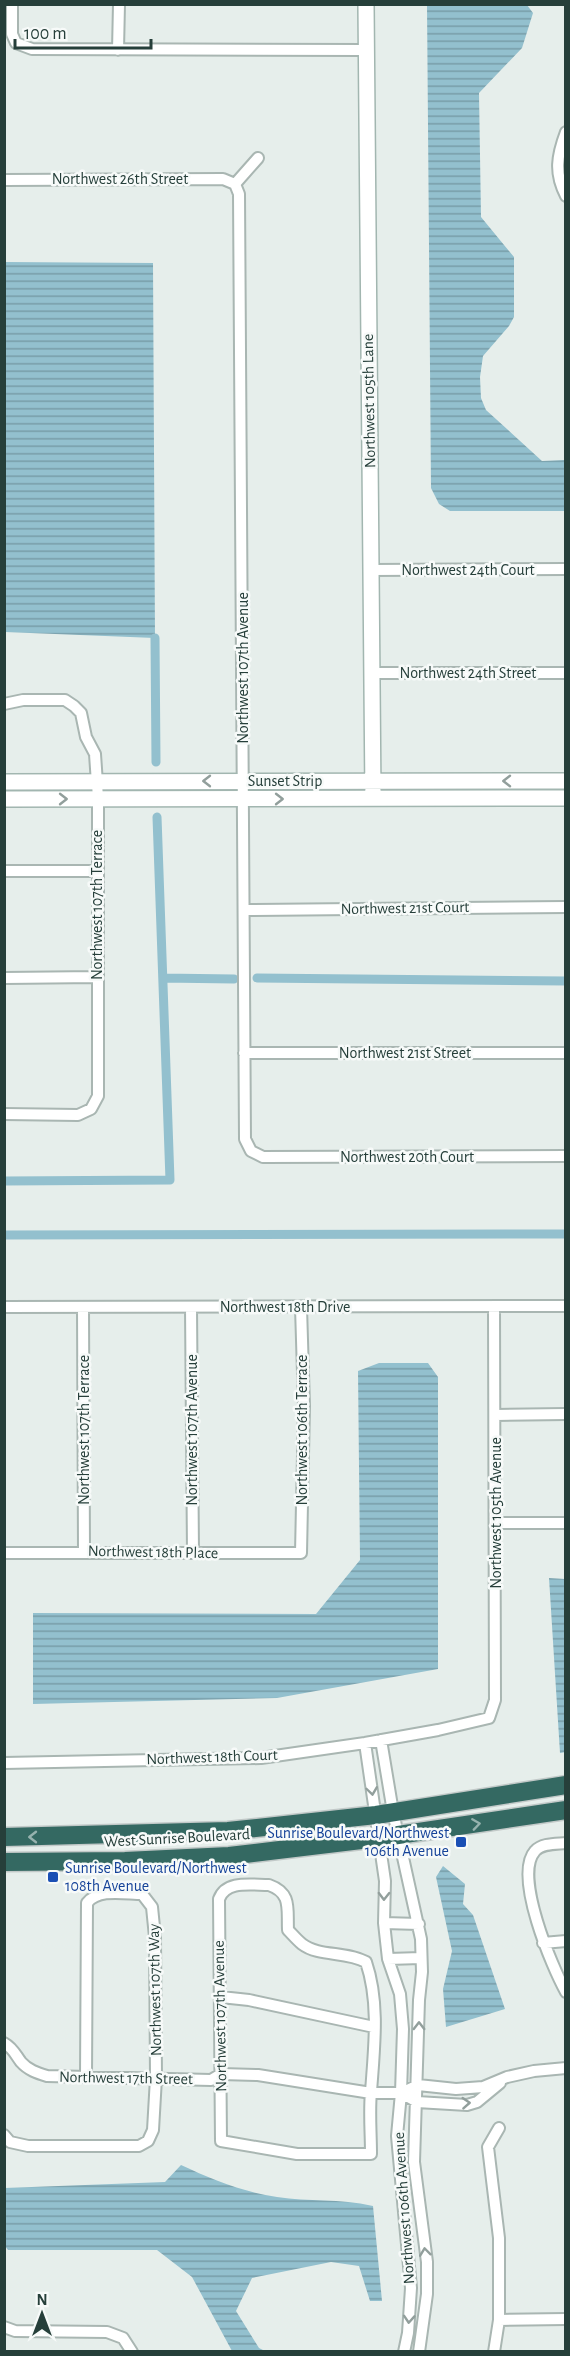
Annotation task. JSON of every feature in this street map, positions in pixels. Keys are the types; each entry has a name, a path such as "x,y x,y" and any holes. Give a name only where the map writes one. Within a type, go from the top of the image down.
{"highway":[{"name":"West Sunrise Boulevard","path":"4,1837 228,1831 384,1814 566,1785"},
{"name":"West Sunrise Boulevard","path":"4,1862 125,1861 229,1856 378,1838 566,1810"}],"street":[{"path":"12,4 12,34 16,43 32,50 366,50"},
{"path":"118,50 119,4"},
{"name":"Northwest 105th Lane","path":"366,4 373,798"},
{"path":"566,132 558,155 556,175 566,196"},
{"path":"235,184 258,158"},
{"name":"Northwest 26th Street","path":"4,180 223,179 235,184"},
{"name":"Northwest 107th Avenue","path":"235,184 239,194 245,1139 251,1151"},
{"name":"Northwest 24th Court","path":"371,570 566,569"},
{"name":"Northwest 24th Street","path":"371,673 566,673"},
{"name":"Northwest 107th Terrace","path":"4,704 23,700 64,700 74,706 81,713 86,737 95,754 98,782 98,1096 92,1109 78,1115 4,1114"},
{"name":"Sunset Strip","path":"4,782 566,781"},
{"name":"Sunset Strip","path":"4,799 566,798"},
{"path":"4,871 97,871"},
{"name":"Northwest 21st Court","path":"245,910 566,907"},
{"path":"4,978 97,977"},
{"name":"Northwest 21st Street","path":"244,1053 566,1053"},
{"name":"Northwest 20th Court","path":"251,1151 263,1157 566,1156"},
{"name":"Northwest 18th Drive","path":"4,1307 566,1306"},
{"name":"Northwest 107th Avenue","path":"191,1307 193,1553"},
{"name":"Northwest 106th Terrace","path":"301,1307 304,1406 301,1553"},
{"name":"Northwest 105th Avenue","path":"489,1718 495,1700 494,1307"},
{"name":"Northwest 107th Terrace","path":"83,1308 84,1552"},
{"path":"496,1415 566,1414"},
{"path":"495,1524 566,1523"},
{"name":"Northwest 18th Place","path":"4,1552 301,1553"},
{"name":"Northwest 18th Court","path":"4,1763 261,1758 365,1743 489,1718"},
{"name":"Northwest 106th Avenue","path":"381,1740 384,1814 378,1838 385,1881 384,1923 388,1959 400,1994 403,2029 397,2136 411,2288 408,2333 404,2352"},
{"name":"Northwest 106th Avenue","path":"365,1743 384,1814 398,1835 419,1924 421,1958 414,2162 427,2273 427,2294 420,2352"},
{"path":"566,1843 546,1845 536,1850 529,1862 531,1894 543,1944 566,1992"},
{"name":"Northwest 107th Avenue","path":"371,2093 371,2154 297,2154 221,2141 219,1899 222,1891 230,1886 269,1885 280,1889 286,1898 288,1930 303,1945 315,1950 354,1956 366,1962 371,1975 375,2004 374,2027"},
{"name":"Northwest 107th Way","path":"4,2135 10,2142 20,2144 139,2146 148,2141 153,2130 156,2078 155,1937 152,1906 142,1894 101,1894 93,1896 87,1903 86,2077"},
{"path":"384,1923 419,1924"},
{"path":"543,1944 566,1941"},
{"path":"388,1959 421,1958"},
{"path":"220,1997 374,2027 371,2093"},
{"name":"Northwest 17th Street","path":"4,2043 15,2050 21,2062 31,2071 47,2076 211,2080 221,2074 258,2075 371,2093 401,2093 418,2085 456,2089 483,2087 507,2077 534,2071 566,2068"},
{"name":"Northwest 17th Street","path":"401,2093 417,2102 467,2105 477,2102 507,2077"},
{"path":"494,2352 499,2320 499,2238 488,2148 499,2128"},
{"path":"499,2320 566,2319"},
{"path":"4,2327 15,2331 107,2332 123,2338 132,2352"}],"water":[{"path":"427,5 527,5 533,13 522,48 479,93 481,217 514,257 514,317 483,356 480,377 481,398 486,410 542,461 565,460 565,511 450,511 439,504 431,488"},
{"path":"5,262 153,263 155,638 5,632"},
{"path":"379,1363 428,1363 438,1377 438,1669 277,1698 33,1704 33,1613 316,1614 360,1560 358,1371"},
{"path":"549,1578 565,1579 566,1752 560,1753"},
{"path":"443,1866 465,1884 463,1904 473,1915 505,2009 446,2027 443,1989 452,1951 436,1877"},
{"path":"181,2165 228,2184 264,2195 373,2206 382,2301 370,2301 359,2266 331,2262 252,2278 236,2311 259,2348 265,2351 232,2351 192,2277 157,2250 8,2250 5,2246 5,2188 165,2182"}],"waterway":[{"path":"155,638 156,762"},
{"path":"4,1181 170,1180 157,817"},
{"path":"163,978 234,979"},
{"path":"257,978 566,981"},
{"path":"4,1235 566,1234"}],"place":[{"name":"Sunrise Boulevard/Northwest 106th Avenue","path":"461,1842"},
{"name":"Sunrise Boulevard/Northwest 108th Avenue","path":"53,1877"}]}
